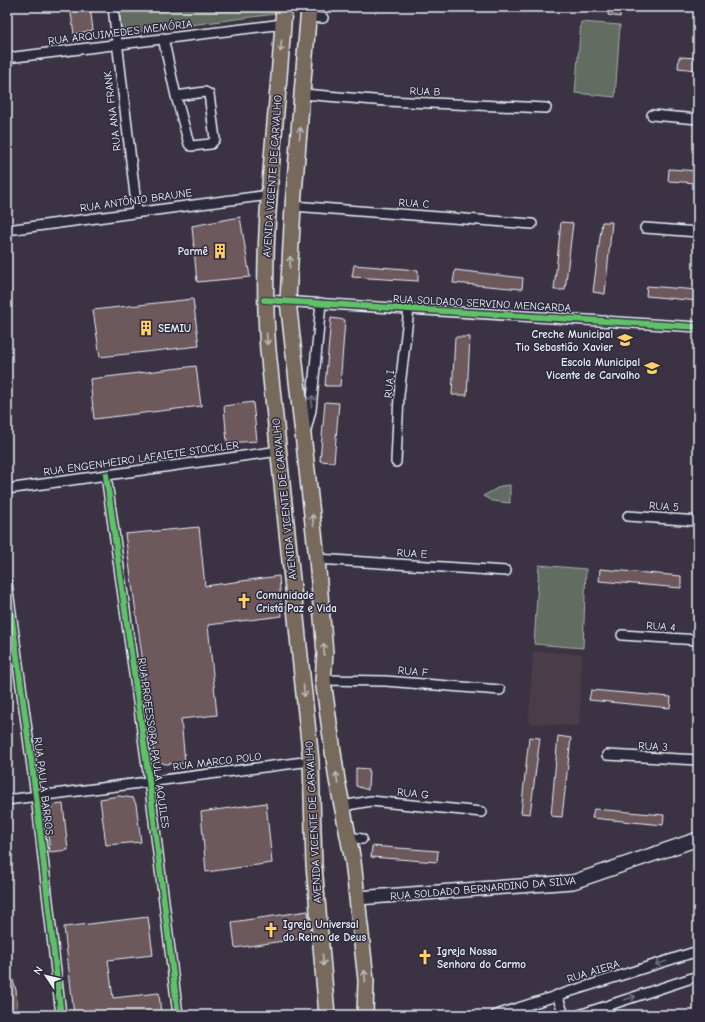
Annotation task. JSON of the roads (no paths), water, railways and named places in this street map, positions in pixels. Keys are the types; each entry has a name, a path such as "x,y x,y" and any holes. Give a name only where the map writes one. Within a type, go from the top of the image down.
{"main road":[{"name":"AVENIDA VICENTE DE CARVALHO","path":"284,7 269,195 264,300 311,761 314,865 327,1015"},
{"path":"314,14 303,94 293,206 288,301 325,654 323,680 342,806 355,838 358,898 366,980 365,1015"}],"street":[{"name":"RUA ANA FRANK","path":"113,7 136,212"},
{"name":"RUA ARQUIMEDES MEMÓRIA","path":"7,58 283,24"},
{"path":"163,38 176,96 189,144 192,146 211,144 215,138 209,94 205,92 176,96"},
{"name":"RUA B","path":"303,94 386,101 546,108"},
{"path":"652,115 698,119"},
{"name":"RUA ANTÔNIO BRAUNE","path":"7,230 269,195"},
{"name":"RUA C","path":"293,206 532,224"},
{"path":"645,228 698,232"},
{"name":"RUA SOLDADO SERVINO MENGARDA","path":"264,300 698,327"},
{"path":"303,439 311,410 321,303"},
{"name":"RUA I","path":"396,462 399,395 409,309"},
{"name":"RUA ENGENHEIRO LAFAIETE STOCKLER","path":"7,489 279,451"},
{"name":"RUA PROFESSORA PAULA AQUILES","path":"106,475 149,780 178,1015"},
{"name":"RUA 5","path":"628,516 698,521"},
{"name":"RUA E","path":"316,558 506,571"},
{"name":"RUA PAULA BARROS","path":"7,583 36,796 61,1015"},
{"name":"RUA 4","path":"622,635 698,640"},
{"name":"RUA F","path":"323,680 385,681 500,690"},
{"name":"RUA 3","path":"607,755 698,760"},
{"name":"RUA MARCO POLO","path":"7,800 149,780 311,761"},
{"name":"RUA G","path":"342,806 371,801 482,812"},
{"name":"RUA SOLDADO BERNARDINO DA SILVA","path":"358,898 447,887 573,882 698,839"},
{"name":"RUA AIERA","path":"496,1015 698,951"},
{"path":"579,1015 698,976"},
{"path":"557,995 564,1015"}],"place":[{"name":"Parmê","path":"220,251"},
{"name":"SEMIU","path":"146,328"},
{"name":"Creche Municipal Tio Sebastião Xavier","path":"625,340"},
{"name":"Escola Municipal Vicente de Carvalho","path":"652,368"},
{"name":"Comunidade Cristã Paz e Vida","path":"244,601"},
{"name":"Igreja Universal do Reino de Deus","path":"271,930"},
{"name":"Igreja Nossa Senhora do Carmo","path":"425,957"}]}
